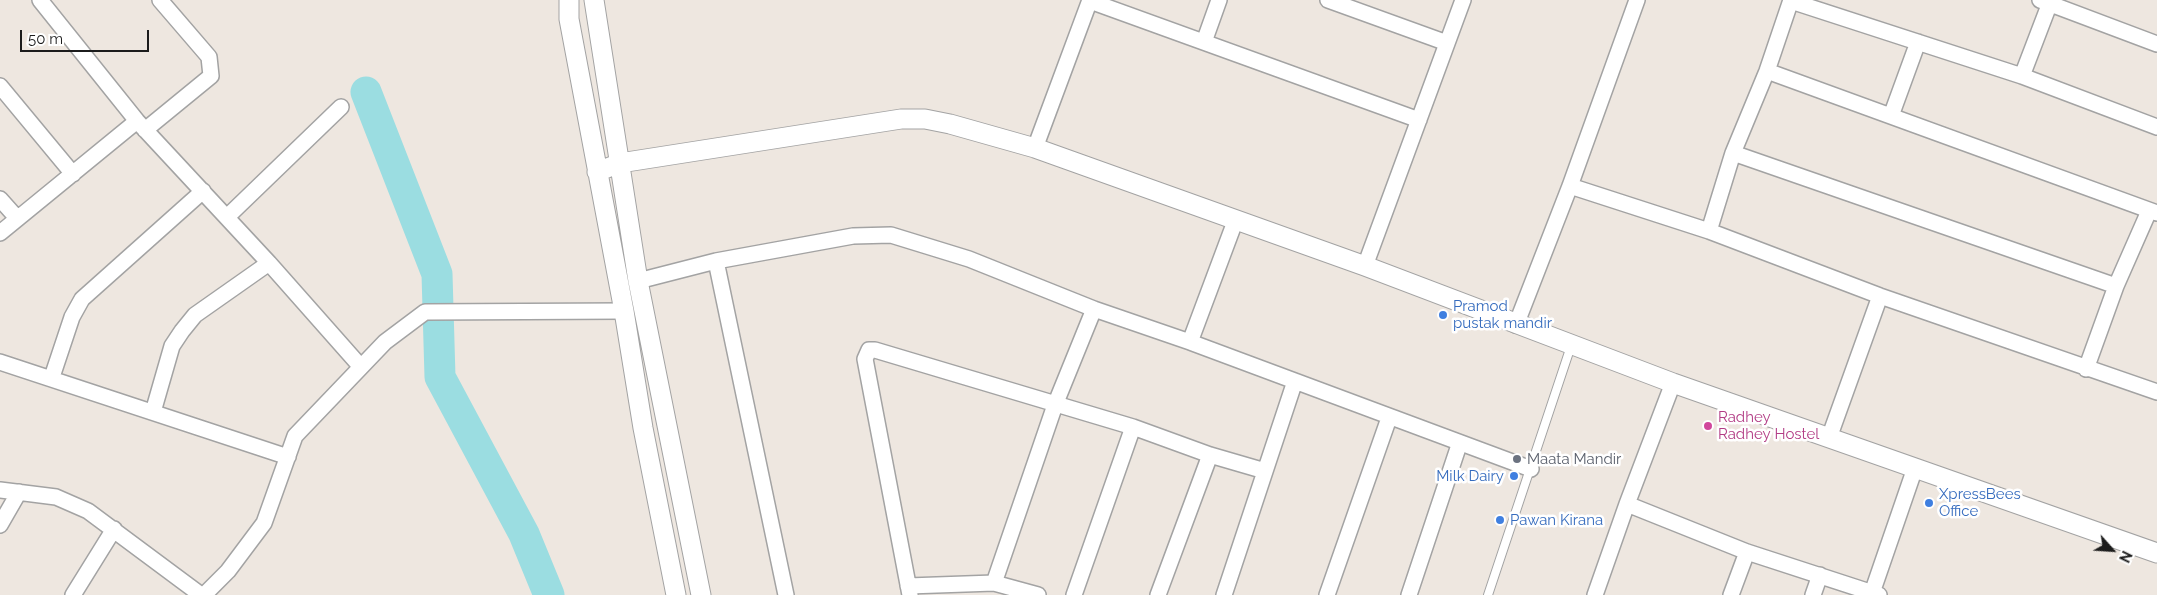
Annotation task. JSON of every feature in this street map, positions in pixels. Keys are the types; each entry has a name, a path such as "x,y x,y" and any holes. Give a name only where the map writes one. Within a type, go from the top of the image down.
{"street":[{"path":"40,0 141,126 227,217 361,367"},
{"path":"0,233 73,174 210,76 209,57 160,0"},
{"path":"569,0 569,19 624,311 643,428 676,595"},
{"path":"594,0 638,281 702,595"},
{"path":"1035,148 1090,0 1419,120"},
{"path":"1204,42 1219,0"},
{"path":"1328,0 1447,43"},
{"path":"1365,266 1463,0"},
{"path":"1516,325 1570,186 1637,0"},
{"path":"1708,231 1733,153 1767,71 1791,0 2022,76 2157,127"},
{"path":"2022,76 2047,1 2157,44"},
{"path":"1891,116 1918,42"},
{"path":"1767,71 2153,212 2116,286 2086,369"},
{"path":"0,86 73,174"},
{"path":"227,217 341,107"},
{"path":"597,172 620,163 901,118 925,119 1035,148 1365,266 1516,325 1673,383 2157,553"},
{"path":"1733,153 2116,286"},
{"path":"1570,186 1708,231 1880,296 2086,369 2157,392"},
{"path":"52,377 72,317 82,299 203,191"},
{"path":"0,199 17,218"},
{"path":"1190,342 1236,219"},
{"path":"638,281 716,261 853,236 891,235 968,259 1094,308 1295,381 1459,445 1531,470"},
{"path":"716,261 786,595"},
{"path":"153,412 172,346 182,332 195,316 269,264"},
{"path":"1829,438 1880,296"},
{"path":"994,583 1055,405 1094,308"},
{"path":"0,490 56,497 88,510 203,595 228,571 264,523 296,436 385,342 425,312 490,311 538,313 624,311"},
{"path":"1038,595 994,583 909,591 865,359 869,350 875,350 1133,427 1210,455 1265,471"},
{"path":"0,362 52,377 288,457"},
{"path":"1224,595 1295,381"},
{"path":"1595,595 1673,383"},
{"path":"1327,595 1389,418"},
{"path":"1074,595 1133,427"},
{"path":"1409,595 1459,445"},
{"path":"1158,595 1210,455"},
{"path":"1627,504 1748,552 1820,574 1876,594 1915,468"},
{"path":"0,525 18,492"},
{"path":"73,595 114,529"},
{"path":"1731,595 1748,552"},
{"path":"1813,595 1820,574"}],"lane":[{"path":"1488,595 1572,346"}],"waterway":[{"path":"366,92 437,274 440,377 524,534 549,595"}],"place":[{"name":"Pramod pustak mandir","path":"1443,315"},
{"name":"Radhey Radhey Hostel","path":"1708,426"},
{"name":"Maata Mandir","path":"1517,459"},
{"name":"Milk Dairy","path":"1514,476"},
{"name":"XpressBees Office","path":"1929,503"},
{"name":"Pawan Kirana","path":"1500,520"}]}
